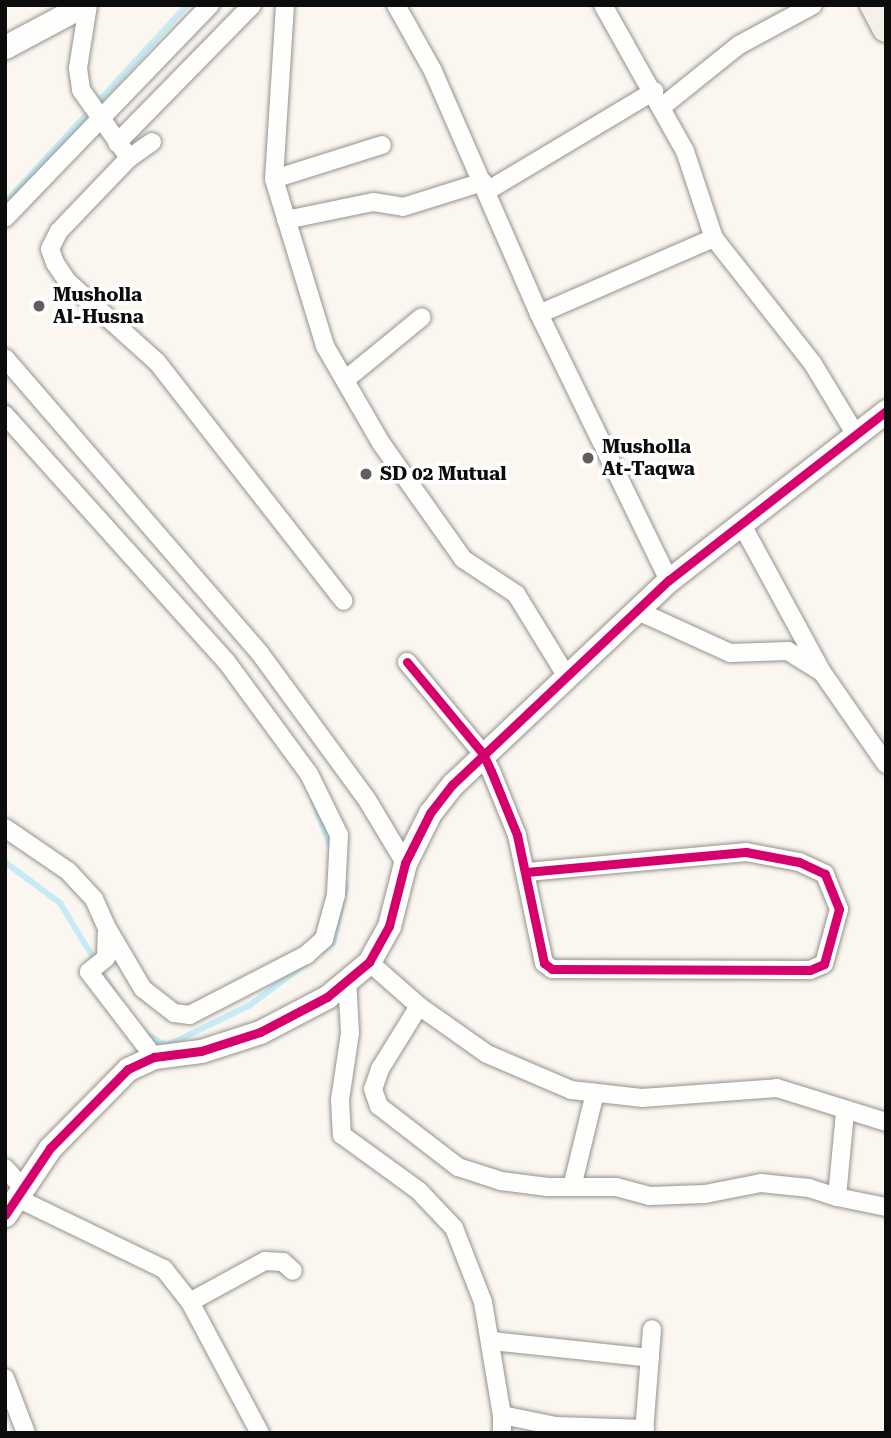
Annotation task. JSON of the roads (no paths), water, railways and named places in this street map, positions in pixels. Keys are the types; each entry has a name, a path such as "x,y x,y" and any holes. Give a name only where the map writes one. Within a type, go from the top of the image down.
{"main road":[{"path":"873,5 886,29"}],"street":[{"path":"5,47 86,5"},
{"path":"86,5 78,68 81,90 129,158"},
{"path":"109,132 210,5"},
{"path":"5,218 109,132 253,5"},
{"path":"285,5 274,179 325,346 381,443 463,559 516,594 567,677"},
{"path":"396,5 433,71 539,314 669,580"},
{"path":"603,5 658,98 701,190 714,238 813,364 856,435"},
{"path":"286,220 373,202 403,207 485,186 658,98 739,45 813,5"},
{"path":"152,142 129,158 59,231 50,249 55,263 68,282 157,362 344,601"},
{"path":"274,179 382,145"},
{"path":"539,314 714,238"},
{"path":"345,380 422,317"},
{"path":"5,358 259,652 366,798 405,863"},
{"path":"14,1200 50,1147 115,1079 153,1057 201,1051 260,1032 327,997 369,962 389,926 405,863 429,813 483,754 669,580 886,411"},
{"path":"5,415 226,661 309,774 339,835 336,895 324,939 306,956 190,1015 174,1013 143,989 107,928 94,899 68,871 5,828"},
{"path":"741,523 822,672 886,764"},
{"path":"638,611 730,653 788,651 822,672"},
{"path":"407,662 483,754 528,872 544,963 552,969 810,970 824,964 839,909 825,874 799,862 746,852 528,872"},
{"path":"107,928 106,958 89,970 153,1057"},
{"path":"369,962 419,1006 487,1054 571,1090 642,1098 777,1088 819,1099 845,1112 886,1122"},
{"path":"348,979 350,1033 340,1100 342,1135 445,1214 474,1278 492,1341 502,1424 644,1431 652,1329"},
{"path":"419,1006 380,1069 373,1089 379,1106 458,1167 501,1181 572,1187 616,1187 650,1196 705,1194 761,1183 808,1188 886,1207"},
{"path":"572,1187 595,1093"},
{"path":"837,1197 845,1112"},
{"path":"5,1168 14,1200"},
{"path":"14,1200 164,1269 190,1302 260,1433"},
{"path":"190,1302 265,1261 283,1262 293,1271"},
{"path":"492,1341 650,1358"},
{"path":"5,1378 26,1433"}],"waterway":[{"path":"5,203 187,5"},
{"path":"5,403 15,414"},
{"path":"313,801 332,850"},
{"path":"5,862 60,903 116,995"},
{"path":"322,952 333,943 346,886 342,876"},
{"path":"143,1032 166,1046 250,1005 305,964"}],"place":[{"name":"Musholla Al-Husna","path":"39,306"},
{"name":"Musholla At-Taqwa","path":"588,458"},
{"name":"SD 02 Mutual","path":"366,474"}]}
